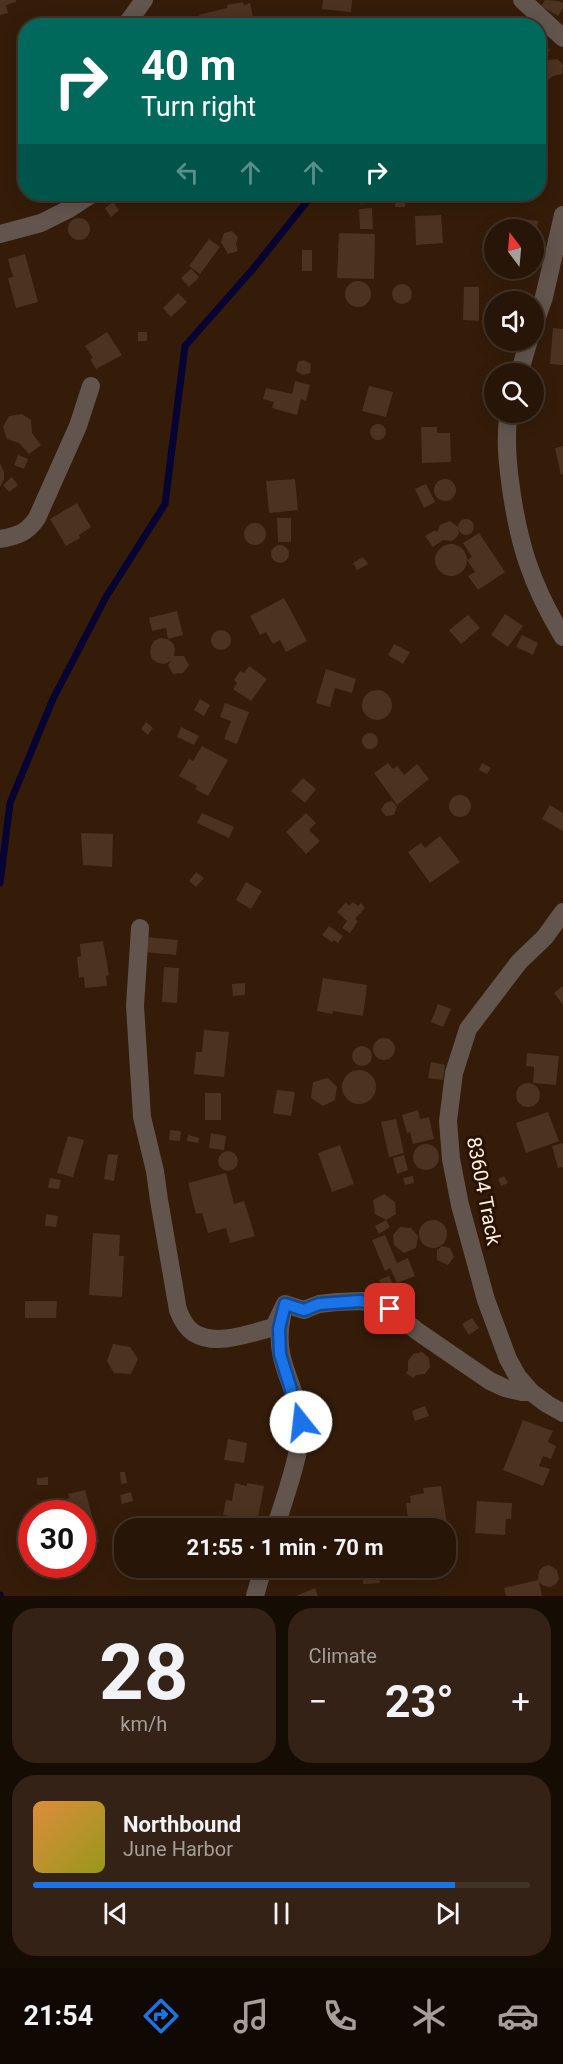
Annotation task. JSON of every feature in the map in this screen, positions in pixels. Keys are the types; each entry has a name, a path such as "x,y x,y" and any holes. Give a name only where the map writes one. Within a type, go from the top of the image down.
{"street":[{"path":"130,18 144,0"},
{"path":"522,0 541,18"},
{"path":"546,22 563,38"},
{"path":"0,234 41,223 81,201"},
{"path":"544,297 563,215"},
{"path":"0,539 22,534 31,528 37,518 78,426 91,386"},
{"path":"508,423 506,446 515,522 530,573 544,605 563,637"},
{"name":"83604 Track","path":"563,912 544,937 512,971 468,1029 454,1073 448,1121 451,1160 460,1205 486,1300 508,1359 518,1377 531,1392 563,1413"},
{"path":"140,928 135,1006 142,1117 156,1170 162,1221 178,1310 183,1322 193,1333 210,1338 226,1338 274,1327 285,1304"},
{"path":"285,1304 304,1310 319,1304 337,1302 360,1301 379,1304 390,1309 417,1331 490,1381 505,1388 531,1392"},
{"path":"278,1518 302,1436 298,1409 280,1354 279,1329 285,1304"},
{"path":"255,1596 260,1578"}],"building":[{"path":"0,0 16,0 16,2 6,5 8,13 0,15"},
{"path":"323,0 352,0 351,12 322,9"},
{"path":"545,0 563,3 558,16 541,6"},
{"path":"250,3 253,18 200,18 199,15 227,8 227,5"},
{"path":"558,59 563,65 562,74 548,80 546,63 548,60"},
{"path":"396,201 406,201 405,207 395,207"},
{"path":"113,202 119,210 111,217 105,208"},
{"path":"372,208 373,229 360,229 359,209"},
{"path":"441,215 443,243 416,245 415,216"},
{"path":"75,218 83,218 90,225 90,233 83,240 75,240 68,233 68,225"},
{"path":"232,231 238,237 236,244 238,251 228,254 221,242 224,233"},
{"path":"339,233 375,234 374,279 337,278"},
{"path":"209,239 220,247 200,274 189,266"},
{"path":"302,250 312,250 312,271 302,271"},
{"path":"25,254 38,302 16,308 8,278 13,277 8,259"},
{"path":"191,269 199,277 189,287 181,278"},
{"path":"358,281 367,285 371,294 367,303 358,307 349,303 345,294 349,285"},
{"path":"398,284 406,284 412,290 412,298 406,304 398,304 392,298 392,290"},
{"path":"464,287 479,287 479,321 463,320"},
{"path":"178,293 187,302 171,317 163,308"},
{"path":"553,328 563,329 563,365 550,364"},
{"path":"107,332 122,355 96,369 90,359 93,358 85,346"},
{"path":"138,332 147,332 147,341 138,341"},
{"path":"304,360 311,364 310,373 303,375 296,371 298,362"},
{"path":"295,381 310,385 306,401 301,399 297,415 272,408 274,402 263,399 266,388 292,394"},
{"path":"369,386 393,392 386,417 362,411"},
{"path":"22,414 31,420 32,433 41,445 29,454 19,443 7,439 3,427 9,416"},
{"path":"375,424 381,424 386,432 384,438 375,440 370,435 370,429"},
{"path":"421,427 437,427 437,433 450,433 451,462 422,463"},
{"path":"563,446 563,474 561,475 555,448"},
{"path":"18,455 28,459 24,469 14,465"},
{"path":"0,463 4,479 0,487"},
{"path":"12,477 18,485 9,492 3,485"},
{"path":"295,479 298,510 269,513 266,481"},
{"path":"445,479 453,482 456,490 453,498 445,501 437,498 434,490 437,482"},
{"path":"426,484 435,502 424,508 415,489"},
{"path":"77,503 91,527 79,535 80,538 66,546 50,519"},
{"path":"277,518 291,518 291,542 278,542"},
{"path":"466,519 472,521 474,527 472,533 466,535 460,533 458,527 460,521"},
{"path":"450,521 458,527 459,533 456,538 452,541 443,540 433,547 425,536 435,530 438,531 440,525"},
{"path":"251,523 259,523 266,530 266,538 259,545 251,545 244,538 244,530"},
{"path":"479,533 505,572 478,590 468,576 475,572 467,560 472,557 463,543"},
{"path":"451,544 462,549 467,560 462,571 451,576 440,571 435,560 440,549"},
{"path":"280,545 286,548 289,554 286,560 280,563 274,560 271,554 274,548"},
{"path":"363,557 368,564 357,570 353,563"},
{"path":"284,598 307,641 286,652 280,640 273,644 266,632 260,635 250,616"},
{"path":"177,611 183,635 168,639 166,628 152,631 149,618"},
{"path":"505,614 523,626 508,647 491,635"},
{"path":"468,615 480,628 461,644 449,630"},
{"path":"221,630 228,633 231,640 228,647 221,650 214,647 211,640 214,633"},
{"path":"522,635 538,643 533,655 516,647"},
{"path":"160,638 173,643 174,656 184,656 189,665 183,673 173,674 168,665 171,661 164,664 152,659 151,646"},
{"path":"394,644 410,652 403,664 388,655"},
{"path":"249,666 267,679 251,701 233,689 237,683 234,680 240,671 244,673"},
{"path":"326,669 356,679 352,693 335,688 330,707 316,703"},
{"path":"377,690 388,694 392,705 388,716 377,720 366,716 362,705 366,694"},
{"path":"200,699 210,705 204,716 194,710"},
{"path":"225,703 249,712 237,744 224,739 231,721 220,717"},
{"path":"146,722 153,728 148,735 141,729"},
{"path":"181,727 199,736 194,745 177,737"},
{"path":"367,733 373,733 378,741 376,747 367,749 362,744 362,738"},
{"path":"202,746 228,760 208,796 195,789 197,786 179,776 189,759 193,761"},
{"path":"388,763 393,769 397,766 404,775 417,764 429,779 397,805 374,773"},
{"path":"482,763 491,768 487,774 479,770"},
{"path":"303,778 316,789 305,803 291,791"},
{"path":"460,795 468,798 471,806 468,814 460,817 452,814 449,806 452,798"},
{"path":"392,801 397,807 394,815 386,816 381,810 385,803"},
{"path":"550,805 563,813 563,831 542,819"},
{"path":"202,813 234,827 229,838 197,823"},
{"path":"306,813 316,823 309,830 320,841 306,854 286,832"},
{"path":"81,833 113,834 112,867 83,865"},
{"path":"440,836 460,862 430,883 408,852 421,843 425,848"},
{"path":"196,872 204,878 196,887 189,881"},
{"path":"246,882 262,891 251,909 236,900"},
{"path":"346,902 349,906 353,902 358,906 361,903 365,908 355,919 358,921 350,933 342,928 347,921 337,912"},
{"path":"329,926 343,936 338,943 322,935"},
{"path":"145,937 178,940 176,955 143,952"},
{"path":"103,941 109,975 106,976 107,986 85,988 84,977 79,978 77,957 81,956 80,944"},
{"path":"164,967 179,968 177,1003 162,1002"},
{"path":"323,978 367,985 363,1016 317,1011"},
{"path":"245,983 245,995 233,996 232,984"},
{"path":"563,986 563,1005 554,993"},
{"path":"438,1004 451,1009 443,1027 431,1022"},
{"path":"204,1030 229,1032 224,1077 194,1074 196,1052 202,1052"},
{"path":"380,1038 388,1038 395,1045 395,1053 388,1060 380,1060 373,1053 373,1045"},
{"path":"362,1046 369,1049 372,1056 369,1063 362,1066 355,1063 352,1056 355,1049"},
{"path":"527,1053 559,1056 556,1085 533,1083 534,1067 526,1066"},
{"path":"431,1062 445,1065 443,1080 428,1078"},
{"path":"359,1070 371,1075 376,1087 371,1099 359,1104 347,1099 342,1087 347,1075"},
{"path":"328,1078 337,1087 335,1100 323,1106 311,1098 313,1082"},
{"path":"523,1083 533,1083 540,1090 540,1100 533,1107 523,1107 516,1100 516,1090"},
{"path":"277,1090 295,1092 291,1116 273,1113"},
{"path":"205,1093 221,1093 221,1120 205,1120"},
{"path":"418,1110 420,1119 429,1117 434,1139 413,1144 402,1115"},
{"path":"548,1112 559,1141 526,1153 516,1123"},
{"path":"396,1119 404,1153 389,1157 381,1122"},
{"path":"170,1130 181,1131 180,1141 169,1140"},
{"path":"211,1133 226,1136 224,1150 209,1148"},
{"path":"188,1135 199,1138 198,1143 187,1141"},
{"path":"68,1136 84,1140 73,1177 57,1173"},
{"path":"563,1143 563,1167 558,1168 552,1146"},
{"path":"426,1144 435,1148 439,1157 435,1166 426,1170 417,1166 413,1157 417,1148"},
{"path":"340,1145 354,1184 332,1192 318,1153"},
{"path":"228,1151 235,1154 238,1161 235,1168 228,1171 221,1168 218,1161 221,1154"},
{"path":"108,1154 118,1155 114,1181 104,1179"},
{"path":"404,1155 408,1170 397,1174 393,1158"},
{"path":"226,1173 234,1204 244,1201 255,1236 230,1243 226,1228 208,1233 202,1213 196,1214 188,1183"},
{"path":"413,1176 414,1183 405,1185 403,1178"},
{"path":"504,1176 508,1183 501,1186 498,1179"},
{"path":"50,1178 61,1180 59,1189 48,1188"},
{"path":"384,1194 395,1202 396,1214 386,1220 375,1214 373,1200"},
{"path":"46,1214 58,1216 56,1227 45,1226"},
{"path":"386,1220 390,1227 379,1234 375,1226"},
{"path":"433,1220 443,1224 447,1234 443,1244 433,1248 423,1244 419,1234 423,1224"},
{"path":"400,1227 411,1228 418,1236 416,1248 404,1253 394,1245 393,1235"},
{"path":"93,1233 120,1235 119,1256 124,1256 122,1297 89,1295"},
{"path":"385,1235 397,1263 408,1258 415,1276 397,1283 390,1268 385,1271 372,1240"},
{"path":"442,1246 450,1248 454,1257 448,1265 437,1260 437,1250"},
{"path":"389,1276 394,1286 384,1290 379,1280"},
{"path":"25,1301 57,1301 56,1318 25,1318"},
{"path":"472,1318 479,1328 469,1335 462,1324"},
{"path":"113,1344 130,1347 138,1359 131,1374 114,1373 107,1361"},
{"path":"422,1352 429,1358 430,1367 425,1374 416,1375 413,1378 406,1373 408,1361 413,1354"},
{"path":"425,1406 429,1416 415,1421 412,1411"},
{"path":"523,1420 553,1431 548,1442 556,1446 551,1459 543,1456 539,1466 550,1469 543,1486 503,1470"},
{"path":"228,1439 247,1443 244,1463 224,1460"},
{"path":"120,1472 125,1472 127,1483 121,1484"},
{"path":"48,1477 48,1485 37,1485 37,1478"},
{"path":"235,1483 264,1486 258,1518 229,1518 229,1516 223,1515 226,1500 232,1501"},
{"path":"441,1486 446,1518 408,1517 406,1503 411,1503 410,1496 424,1493 423,1488"},
{"path":"85,1490 88,1500 62,1500 70,1498 68,1494"},
{"path":"131,1492 133,1501 122,1504 120,1495"},
{"path":"477,1501 512,1503 511,1519 506,1519 505,1535 475,1533"},
{"path":"549,1565 557,1570 559,1579 550,1587 539,1582 542,1596 506,1596 504,1588 538,1580 539,1571"},
{"path":"363,1578 379,1578 380,1583 363,1584"},
{"path":"315,1588 318,1596 296,1596"}],"waterway":[{"path":"0,883 10,803 53,699 106,597 165,504 185,346 253,269 307,201"}],"route":[{"path":"301,1422 280,1354 279,1329 285,1304 304,1310 319,1304 360,1301 379,1304 390,1309"}]}
